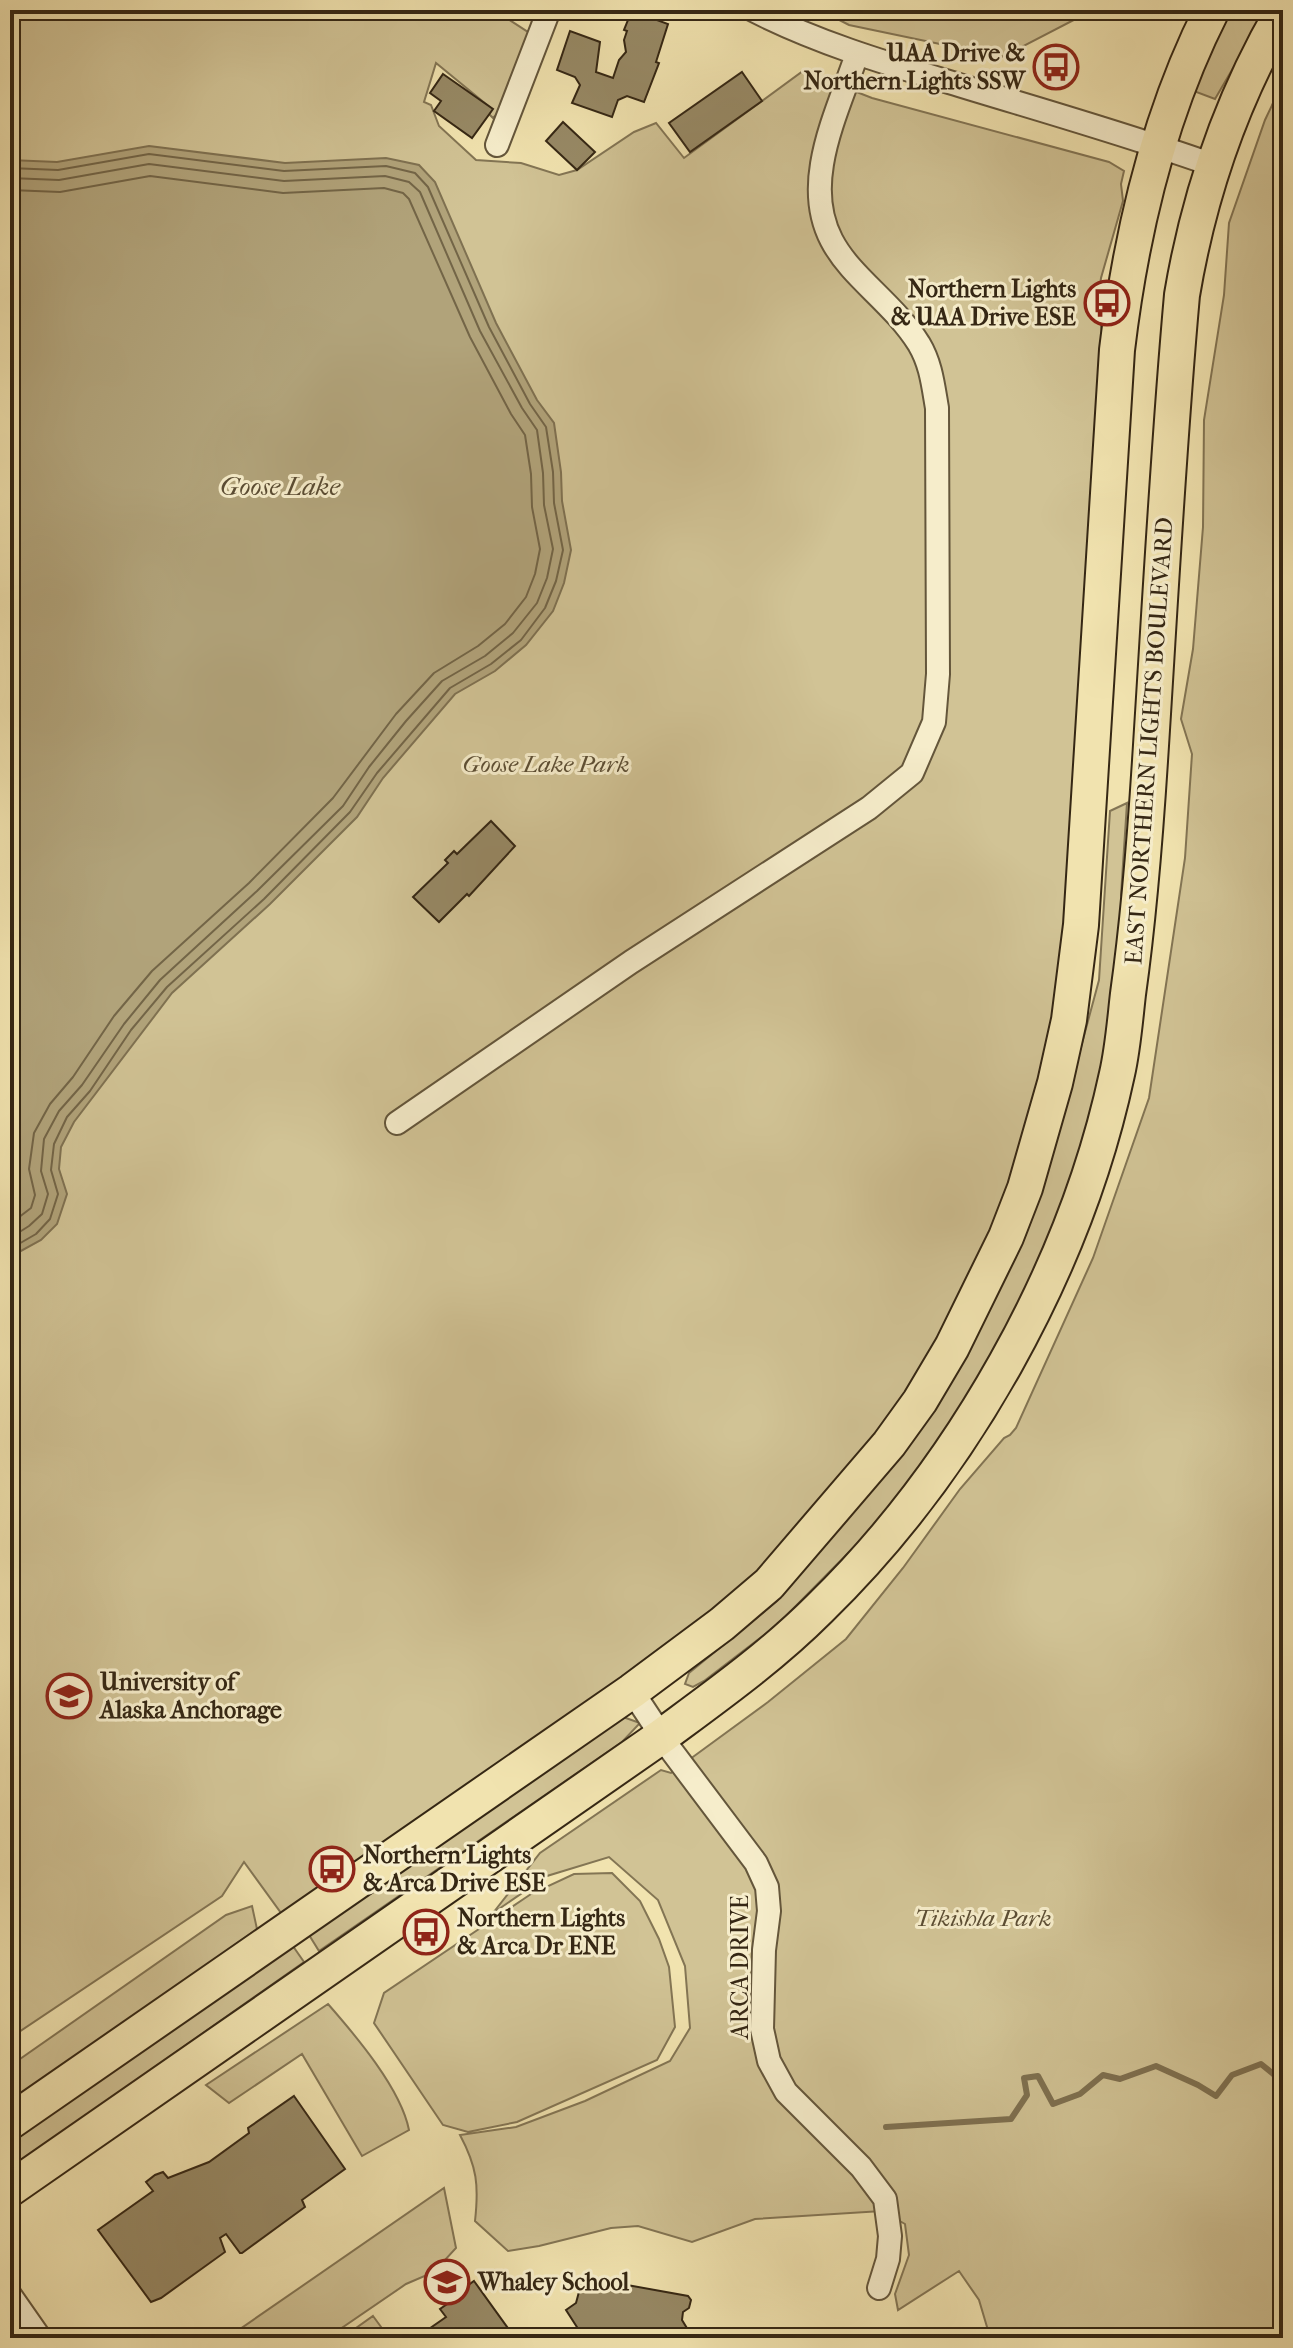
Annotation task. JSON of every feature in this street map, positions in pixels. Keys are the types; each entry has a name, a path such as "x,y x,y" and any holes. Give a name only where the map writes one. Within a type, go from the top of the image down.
{"main road":[{"path":"10,2122 632,1691 722,1624 769,1584 889,1444 920,1401 952,1347 1000,1251 1025,1188 1055,1083 1069,1020 1087,843 1117,350 1125,286 1136,228 1159,146 1186,66 1212,10"},
{"name":"EAST NORTHERN LIGHTS BOULEVARD","path":"10,2189 662,1736 752,1669 819,1609 877,1547 926,1487 967,1429 1045,1285 1076,1211 1118,1073 1142,894 1182,295 1193,231 1213,165 1240,93 1283,11"}],"street":[{"path":"497,145 549,10"},
{"path":"753,10 793,30 857,54 1213,165"},
{"path":"397,1123 631,962 869,808 912,773 934,722 938,674 937,408 932,372 921,347 907,327 847,266 829,237 821,206 822,166 857,54"},
{"name":"ARCA DRIVE","path":"632,1691 756,1863 767,1887 769,1911 764,1950 762,2029 769,2061 786,2092 861,2167 885,2199 890,2236 888,2259 879,2288"},
{"path":"10,2295 40,2338"}],"green space":[{"name":"Goose Lake Park","path":"10,10 504,10 505,17 534,36 504,107 493,118 489,114 492,109 436,63 424,102 431,105 439,126 476,160 521,163 559,175 577,170 634,132 656,123 684,158 803,71 872,98 1109,162 1124,171 1121,184 1123,201 1101,278 1098,300 1107,378 1059,1033 986,1259 878,1439 725,1608 284,1917 244,1862 222,1896 10,2038"},
{"path":"820,10 1093,10 1002,57 849,25"},
{"path":"1231,10 1267,10 1215,99 1191,90"},
{"name":"Tikishla Park","path":"1283,82 1283,2338 987,2338 979,2300 959,2271 898,2310 895,2294 909,2255 905,2224 882,2211 755,2219 692,2242 638,2226 611,2228 508,2251 475,2221 475,2176 460,2135 516,2127 585,2101 670,2061 690,2028 685,1966 658,1900 609,1857 547,1876 493,1913 540,1853 661,1770 671,1773 768,1702 846,1639 903,1568 960,1489 1016,1428 1093,1258 1149,1098 1185,858 1192,754 1181,719 1193,649 1203,527 1204,420 1224,295 1229,223 1265,120"},
{"path":"1127,803 1121,895 1129,928 1105,1074 1047,1249 1001,1346 919,1469 865,1536 777,1625 704,1681 693,1687 685,1684 689,1673 777,1601 865,1491 1066,1103 1099,980 1110,811"},
{"path":"623,1717 640,1723 622,1742 319,1951 306,1930"},
{"path":"612,1873 640,1901 669,1967 675,2027 657,2060 517,2122 468,2132 443,2125 374,2023 384,1993 531,1894 574,1874"},
{"path":"252,1906 257,1929 10,2105 10,2066 226,1915"},
{"path":"288,1939 304,1962 10,2169 10,2144"},
{"path":"328,2004 364,2047 387,2081 409,2130 362,2156 302,2054 229,2103 206,2085"},
{"path":"444,2188 456,2248 434,2272 406,2284 327,2338 227,2338"},
{"path":"373,2316 384,2331 383,2338 342,2338"}],"water":[{"name":"Goose Lake","path":"149,146 285,163 386,158 419,165 435,182 496,323 537,400 554,423 562,501 571,550 564,583 553,611 526,645 495,671 455,694 383,778 357,817 270,904 172,993 74,1122 61,1147 59,1169 67,1194 57,1224 41,1240 10,1257 10,160 57,162"}],"building":[{"path":"635,12 668,24 656,62 659,63 644,102 627,96 618,100 612,117 572,103 580,85 575,77 557,70 570,31 600,42 596,72 613,78 619,60 626,52 624,40 627,31 624,30"},
{"path":"742,72 762,101 690,152 669,123"},
{"path":"443,74 493,109 472,138 434,111 441,101 430,93"},
{"path":"563,122 595,152 577,170 546,141"},
{"path":"491,821 515,846 469,896 467,894 439,922 413,897 448,863 445,860 454,851 457,854"},
{"path":"294,2096 345,2169 302,2200 305,2207 242,2253 226,2234 220,2238 225,2252 151,2302 98,2230 153,2191 146,2182 155,2175 163,2172 168,2178 209,2162 249,2133 248,2128"},
{"path":"583,2277 688,2296 691,2300 689,2308 683,2312 682,2320 693,2338 584,2338 566,2310 576,2303"},
{"name":"Whaley School","path":"474,2281 515,2338 431,2338 426,2331 446,2317 440,2309"}],"waterway":[{"path":"886,2127 1011,2119 1027,2095 1024,2078 1038,2076 1053,2104 1080,2094 1103,2075 1120,2079 1156,2066 1216,2096 1232,2075 1261,2064 1277,2077 1283,2075"}],"place":[{"name":"UAA Drive & Northern Lights SSW","path":"1056,67"},
{"name":"Northern Lights & UAA Drive ESE","path":"1107,303"},
{"name":"University of Alaska Anchorage","path":"69,1696"},
{"name":"Northern Lights & Arca Drive ESE","path":"332,1869"},
{"name":"Northern Lights & Arca Dr ENE","path":"426,1932"},
{"name":"Whaley School","path":"447,2282"}]}
